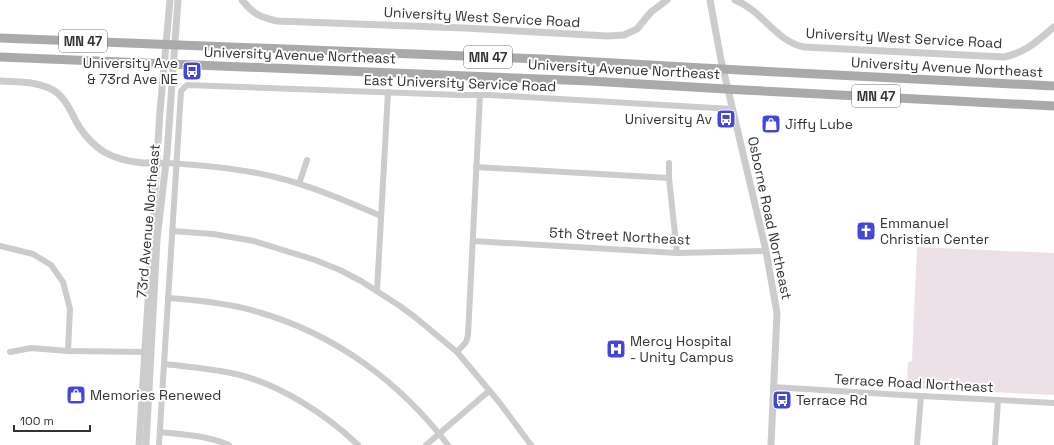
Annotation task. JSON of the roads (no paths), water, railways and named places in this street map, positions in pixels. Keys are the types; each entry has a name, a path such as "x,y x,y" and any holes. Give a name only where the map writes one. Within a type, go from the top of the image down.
{"main road":[{"name":"University Avenue Northeast","path":"0,38 550,59 1054,86"},
{"name":"University Avenue Northeast","path":"0,57 590,81 1054,106"}],"street":[{"name":"73rd Avenue Northeast","path":"170,0 170,45"},
{"name":"73rd Avenue Northeast","path":"146,445 148,352 156,162 170,45 178,0"},
{"name":"University West Service Road","path":"242,0 249,8 261,17 277,21 464,28 608,36 624,35 637,28 651,12 667,0"},
{"name":"Osborne Road Northeast","path":"710,0 723,69 766,251 777,313 771,445"},
{"name":"University West Service Road","path":"735,0 743,3 754,11 786,41 804,47 1004,56 1015,55 1030,48 1054,27"},
{"name":"73rd Avenue Northeast","path":"139,445 157,239 166,163 168,63"},
{"path":"0,81 30,82 50,88 60,95 69,107 80,128 93,143 105,152 118,158 142,162 219,167 246,171 299,184 329,194 381,216"},
{"name":"73rd Avenue Northeast","path":"159,445 181,92 187,85"},
{"name":"East University Service Road","path":"187,85 490,95 732,109"},
{"path":"377,291 388,92"},
{"path":"456,352 466,342 468,335 480,95"},
{"path":"299,184 307,160"},
{"path":"669,163 669,178 677,253"},
{"path":"476,167 669,178"},
{"path":"172,231 214,234 259,242 315,260 340,270 377,291 416,318 456,352 525,434 531,445"},
{"name":"5th Street Northeast","path":"473,241 677,253 766,251"},
{"path":"0,246 33,254 51,265 63,282 70,309 68,351"},
{"path":"168,298 207,301 258,312 290,323 335,344 356,357 405,396 440,434 448,445"},
{"path":"10,352 31,348 68,351 148,352"},
{"path":"164,364 222,371 269,386 299,401 347,434 358,445"},
{"name":"Terrace Road Northeast","path":"773,387 1054,402"},
{"path":"426,445 489,391"},
{"path":"917,445 921,396"},
{"path":"995,445 998,400"},
{"path":"160,432 195,436 219,441 229,445"}],"place":[{"name":"University Ave & 73rd Ave NE","path":"192,71"},
{"name":"University Av","path":"726,119"},
{"name":"Jiffy Lube","path":"771,124"},
{"name":"Emmanuel Christian Center","path":"866,231"},
{"name":"Mercy Hospital - Unity Campus","path":"616,349"},
{"name":"Memories Renewed","path":"76,395"},
{"name":"Terrace Rd","path":"782,400"}]}
